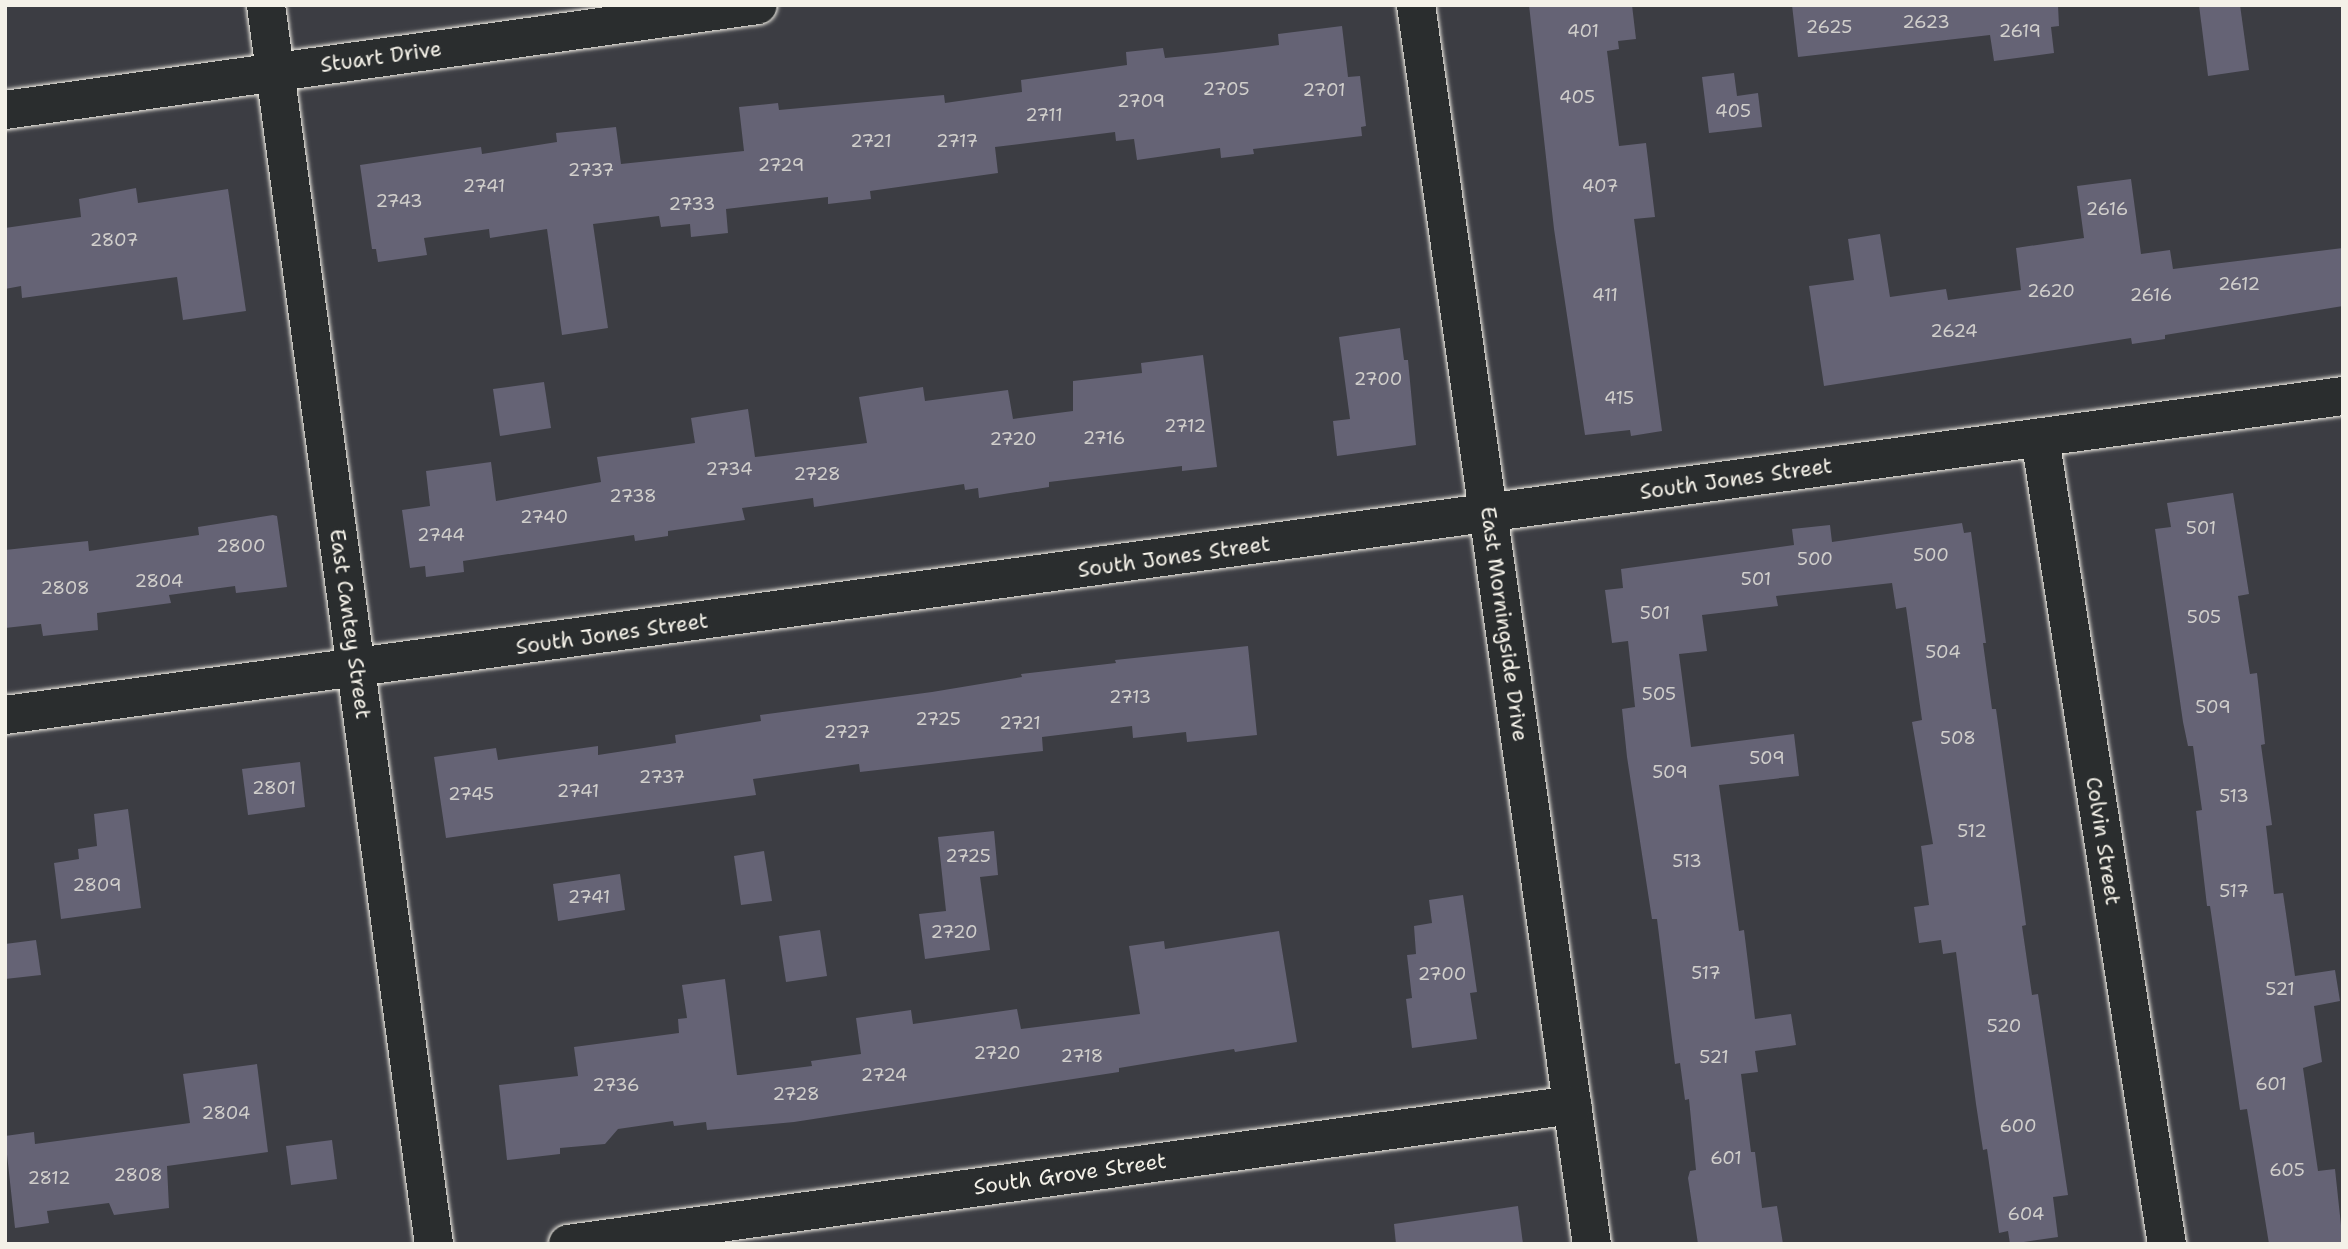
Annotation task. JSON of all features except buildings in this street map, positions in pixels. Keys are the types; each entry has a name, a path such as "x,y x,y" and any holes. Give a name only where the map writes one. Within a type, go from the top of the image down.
{"street":[{"name":"East Cantey Street","path":"266,5 434,1244"},
{"name":"Stuart Drive","path":"5,110 758,5"},
{"name":"East Morningside Drive","path":"1416,5 1592,1244"},
{"name":"South Jones Street","path":"5,715 356,670 2343,396"},
{"name":"Colvin Street","path":"2040,438 2167,1244"},
{"name":"South Grove Street","path":"568,1244 1572,1105"}]}
